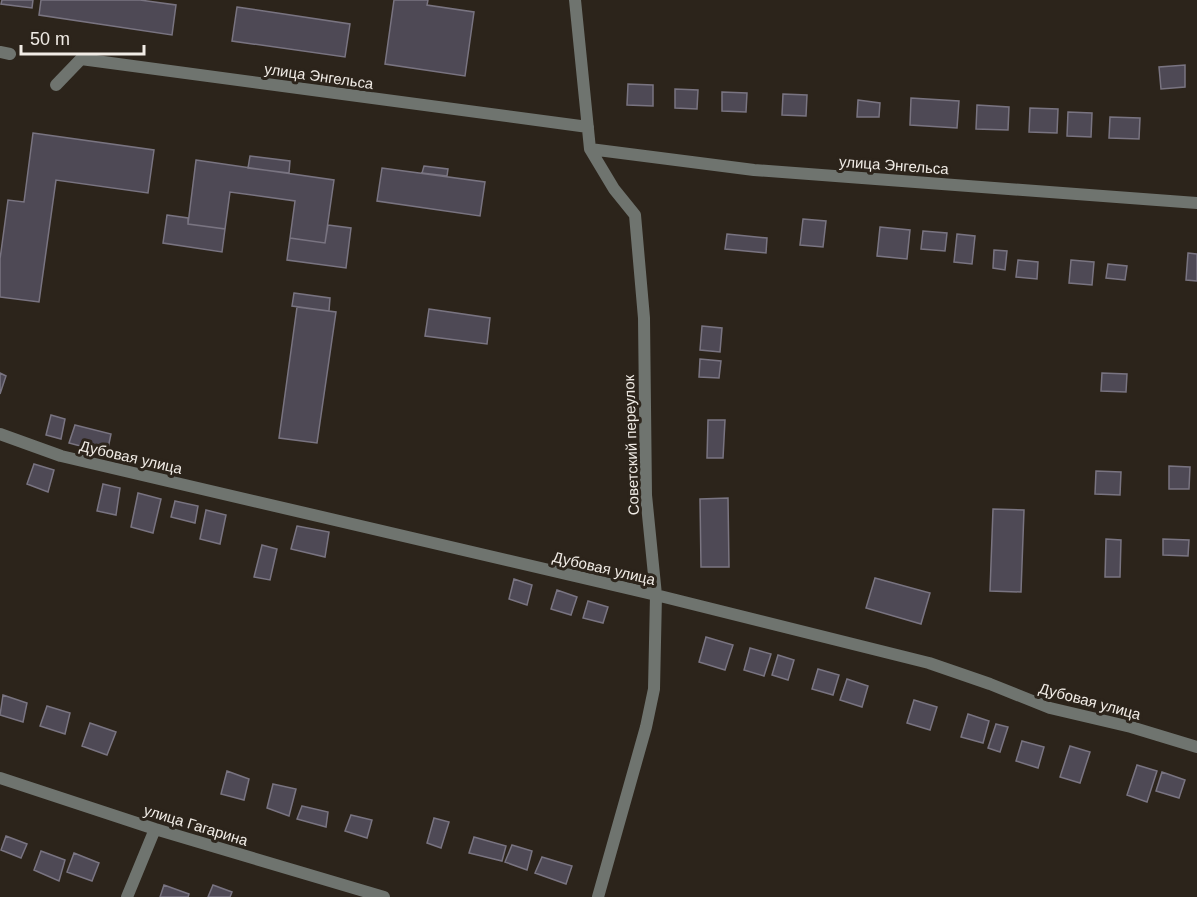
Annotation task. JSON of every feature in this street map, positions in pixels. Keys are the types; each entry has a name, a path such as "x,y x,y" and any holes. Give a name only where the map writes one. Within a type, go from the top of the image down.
{"street":[{"name":"Советский переулок","path":"575,0 590,149 614,189 635,215 644,318 645,495 656,595 654,689 646,727 598,897"},
{"name":"улица Энгельса","path":"56,85 81,59 588,127"},
{"name":"улица Энгельса","path":"590,149 754,170 1197,203"},
{"name":"Дубовая улица","path":"0,434 61,456 656,595 928,663 1050,708 1131,727 1197,747"},
{"name":"улица Гагарина","path":"0,778 155,829 384,897"},
{"path":"127,897 155,829"}],"building":[{"path":"2,0 33,0 32,8 1,4"},
{"path":"41,0 140,0 176,5 172,35 39,15"},
{"path":"394,0 428,0 427,5 474,12 465,76 385,64"},
{"path":"237,7 350,24 345,57 232,41"},
{"path":"1185,65 1185,87 1161,89 1159,67"},
{"path":"628,84 653,85 653,106 627,105"},
{"path":"675,89 698,90 697,109 675,108"},
{"path":"722,92 747,93 746,112 722,111"},
{"path":"783,94 807,95 806,116 782,115"},
{"path":"911,98 959,101 957,128 910,125"},
{"path":"858,100 880,103 879,117 857,117"},
{"path":"977,105 1009,107 1008,130 976,129"},
{"path":"1030,108 1058,109 1057,133 1029,132"},
{"path":"1068,112 1092,113 1091,137 1067,136"},
{"path":"1110,117 1140,118 1139,139 1109,138"},
{"path":"33,133 154,150 148,193 56,180 39,302 0,297 0,259 8,200 24,202"},
{"path":"250,156 290,161 289,173 248,168"},
{"path":"196,160 334,180 325,243 290,238 295,201 230,192 225,229 188,224"},
{"path":"424,166 448,169 447,176 422,173"},
{"path":"382,168 485,182 480,216 377,201"},
{"path":"167,215 188,218 188,224 225,229 222,252 163,243"},
{"path":"803,219 826,221 823,247 800,245"},
{"path":"328,225 351,228 346,268 287,260 290,238 325,243"},
{"path":"880,227 910,230 907,259 877,256"},
{"path":"923,231 947,233 945,251 921,249"},
{"path":"727,234 767,238 766,253 725,249"},
{"path":"957,234 975,236 972,264 954,262"},
{"path":"994,250 1007,251 1005,270 993,268"},
{"path":"1188,253 1197,254 1197,281 1186,280"},
{"path":"1018,260 1038,262 1037,279 1016,277"},
{"path":"1071,260 1094,262 1092,285 1069,283"},
{"path":"1108,264 1127,266 1125,280 1106,278"},
{"path":"294,293 330,298 329,311 292,306"},
{"path":"297,307 336,312 317,443 279,438"},
{"path":"429,309 490,318 487,344 425,336"},
{"path":"702,326 722,328 720,352 700,350"},
{"path":"700,359 721,361 719,378 699,377"},
{"path":"0,373 6,376 0,394"},
{"path":"1102,373 1127,374 1126,392 1101,391"},
{"path":"51,415 65,419 61,439 46,435"},
{"path":"708,420 725,420 723,458 707,458"},
{"path":"75,425 111,434 107,453 69,443"},
{"path":"34,464 54,470 48,492 27,484"},
{"path":"1169,466 1190,467 1189,489 1169,489"},
{"path":"1096,471 1121,472 1120,495 1095,494"},
{"path":"103,484 120,488 116,515 97,511"},
{"path":"138,493 161,499 153,533 131,527"},
{"path":"728,498 729,567 701,567 700,499"},
{"path":"175,501 198,506 195,523 171,517"},
{"path":"993,509 1024,510 1021,592 990,591"},
{"path":"206,510 226,515 220,544 200,539"},
{"path":"297,526 329,532 325,557 291,549"},
{"path":"1106,539 1121,540 1120,577 1105,577"},
{"path":"1163,539 1189,540 1188,556 1163,555"},
{"path":"262,545 277,549 270,580 254,577"},
{"path":"875,578 930,593 921,624 866,608"},
{"path":"514,579 532,585 527,605 509,599"},
{"path":"557,590 577,597 571,615 551,609"},
{"path":"588,601 608,607 603,623 583,618"},
{"path":"706,637 733,645 725,670 699,662"},
{"path":"750,648 771,654 764,676 744,670"},
{"path":"778,655 794,660 788,680 772,675"},
{"path":"818,669 839,675 833,695 812,689"},
{"path":"847,679 868,686 862,707 840,700"},
{"path":"3,695 27,703 23,722 0,715"},
{"path":"914,700 937,707 930,730 907,723"},
{"path":"47,706 70,713 65,734 40,726"},
{"path":"968,714 989,721 983,743 961,737"},
{"path":"90,723 116,732 107,755 82,746"},
{"path":"996,724 1008,727 1000,752 988,748"},
{"path":"1022,741 1044,747 1038,768 1016,761"},
{"path":"1070,746 1090,752 1080,783 1060,777"},
{"path":"1137,765 1157,771 1147,802 1127,795"},
{"path":"227,771 249,779 244,800 221,794"},
{"path":"1162,772 1185,780 1179,798 1156,791"},
{"path":"273,784 296,789 289,816 267,808"},
{"path":"302,806 328,812 326,827 297,819"},
{"path":"351,815 372,820 367,838 345,831"},
{"path":"434,818 449,822 441,848 427,843"},
{"path":"6,836 27,844 21,858 1,850"},
{"path":"474,837 506,846 502,861 469,853"},
{"path":"512,845 532,851 527,870 505,862"},
{"path":"41,851 65,860 59,881 34,870"},
{"path":"74,853 99,863 92,881 67,872"},
{"path":"542,857 572,866 566,884 535,873"},
{"path":"164,885 189,894 188,897 160,897"},
{"path":"213,885 232,892 230,897 208,897"}]}
